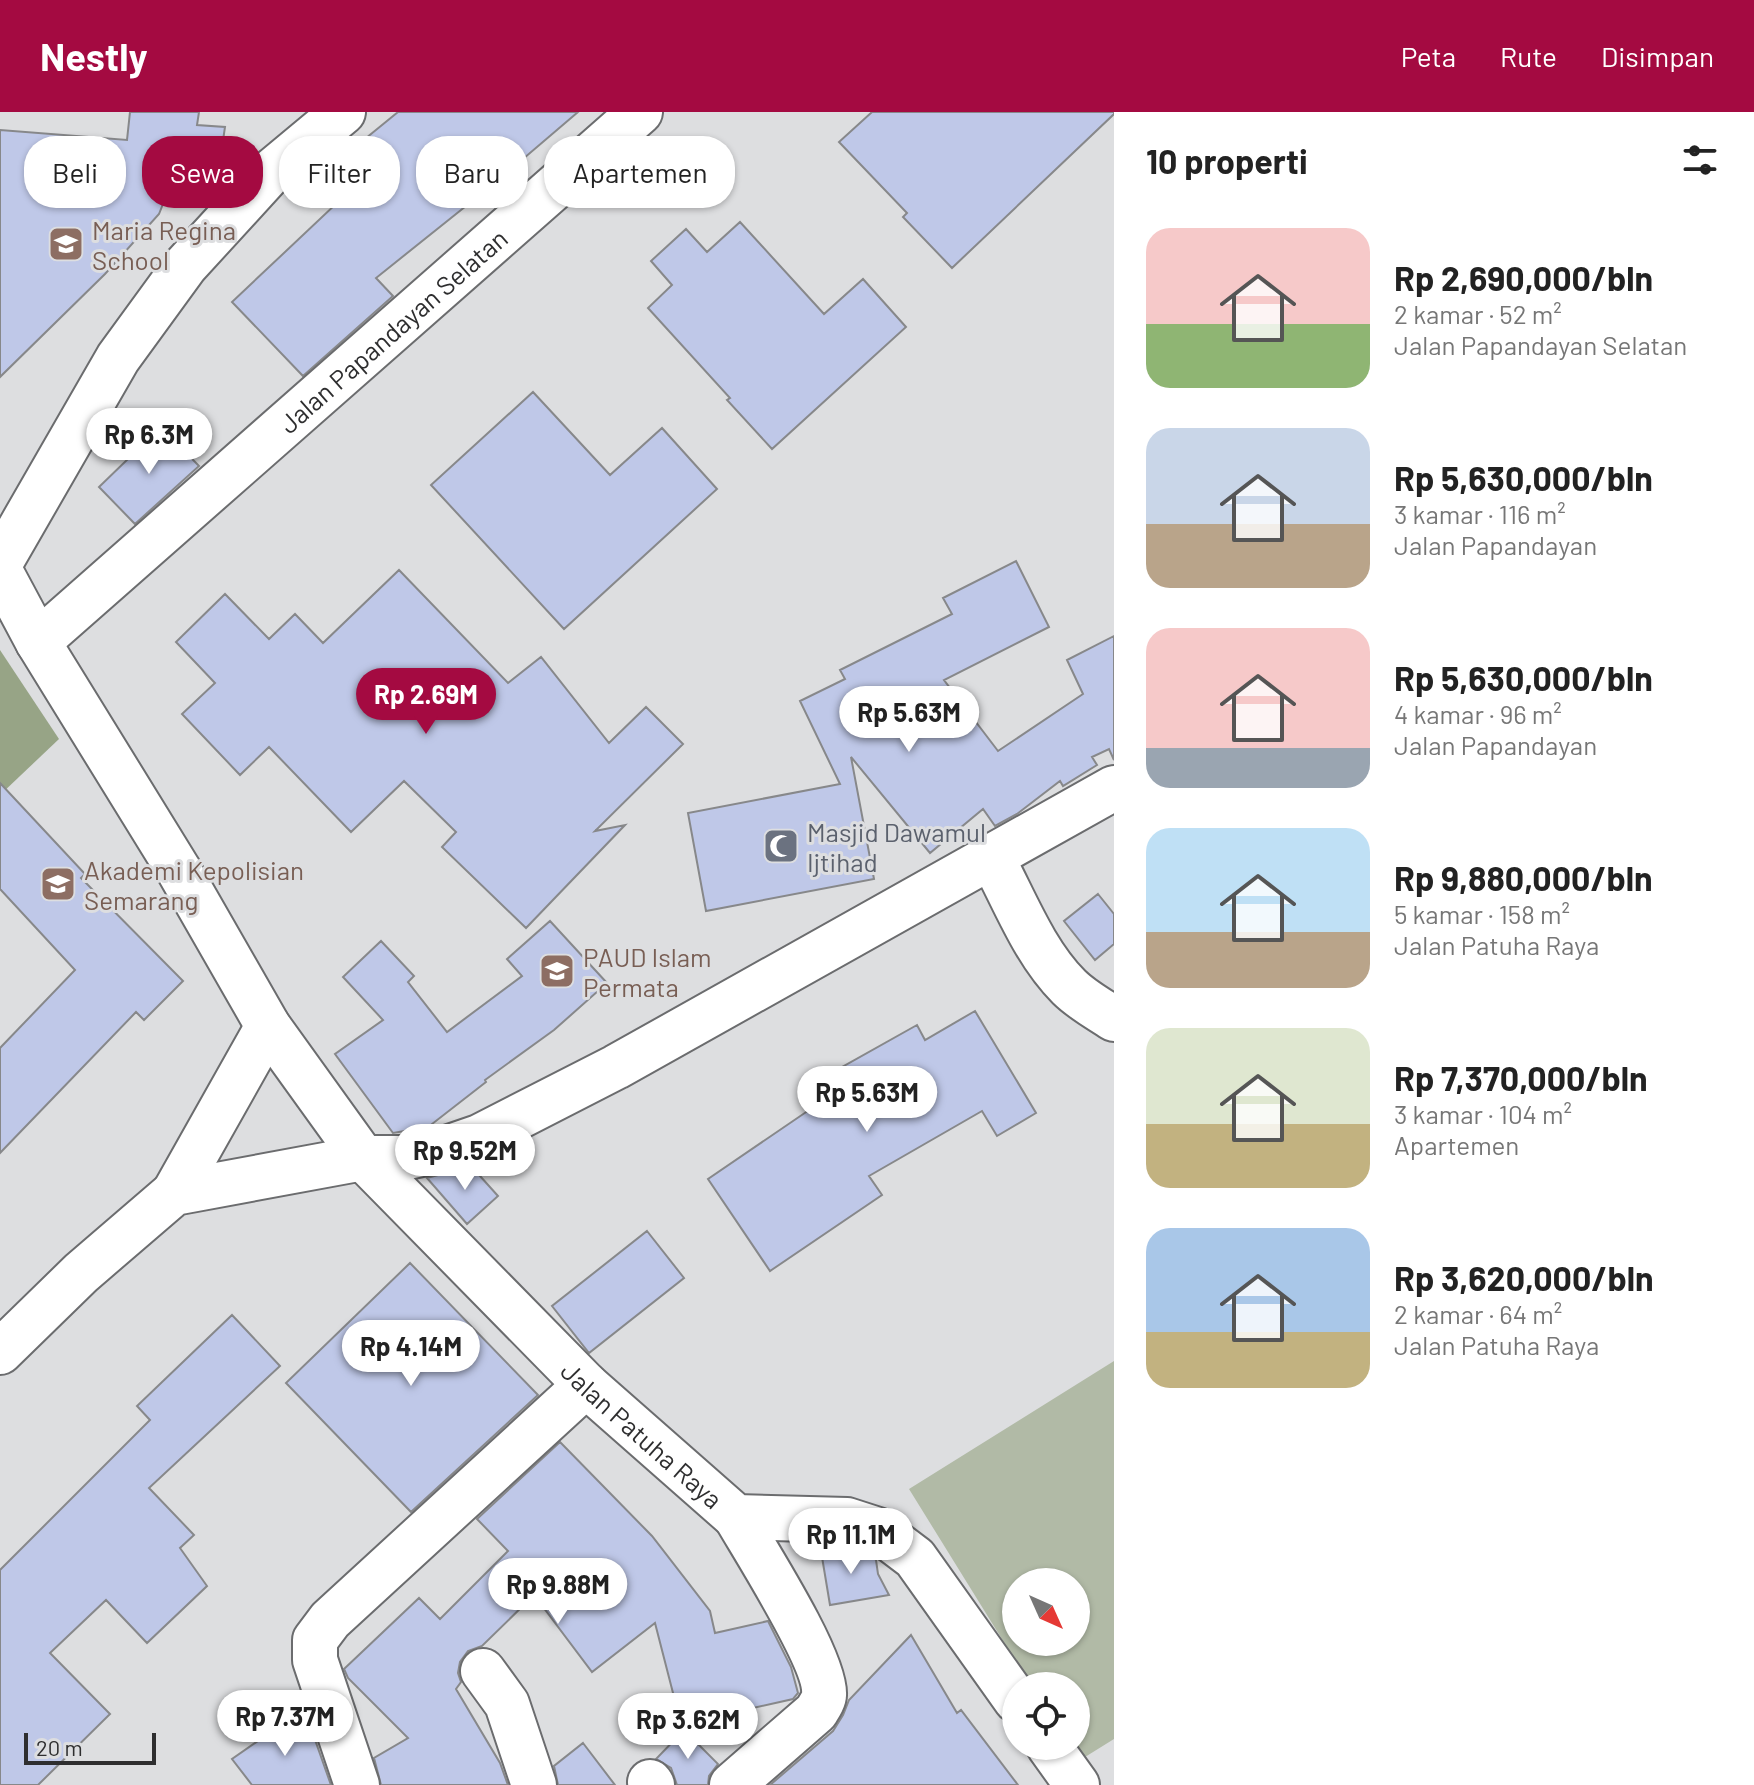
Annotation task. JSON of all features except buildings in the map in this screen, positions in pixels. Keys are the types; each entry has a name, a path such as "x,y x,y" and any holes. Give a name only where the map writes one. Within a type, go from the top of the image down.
{"street":[{"path":"0,563 118,358 185,266 271,172 343,112"},
{"name":"Jalan Papandayan Selatan","path":"38,642 640,112"},
{"name":"Jalan Patuha Raya","path":"0,571 38,642 178,869 268,1026 363,1158 586,1385 736,1517 847,1520 878,1530 915,1558 1002,1680"},
{"path":"174,1193 363,1158 403,1158 479,1137 616,1067 1114,788"},
{"path":"992,858 1035,940 1060,977 1079,996 1114,1019"},
{"path":"0,1352 81,1273 174,1193 268,1026"},
{"path":"357,1785 315,1660 315,1640 330,1620 586,1385"},
{"path":"732,1785 816,1712 824,1696 822,1680 798,1622 736,1517"},
{"path":"483,1671 507,1704 534,1785"},
{"path":"1059,1760 1077,1785"}],"green space":[{"path":"0,650 59,739 0,795"},
{"path":"1114,1361 1114,1739 1090,1754 1090,1672 1022,1672 1012,1656 1090,1656 1090,1568 1002,1568 1002,1639 909,1489"}],"place":[{"name":"Maria Regina School","path":"66,244"},
{"name":"Masjid Dawamul Ijtihad","path":"781,846"},
{"name":"Akademi Kepolisian Semarang","path":"58,884"},
{"name":"PAUD Islam Permata","path":"557,971"}]}
